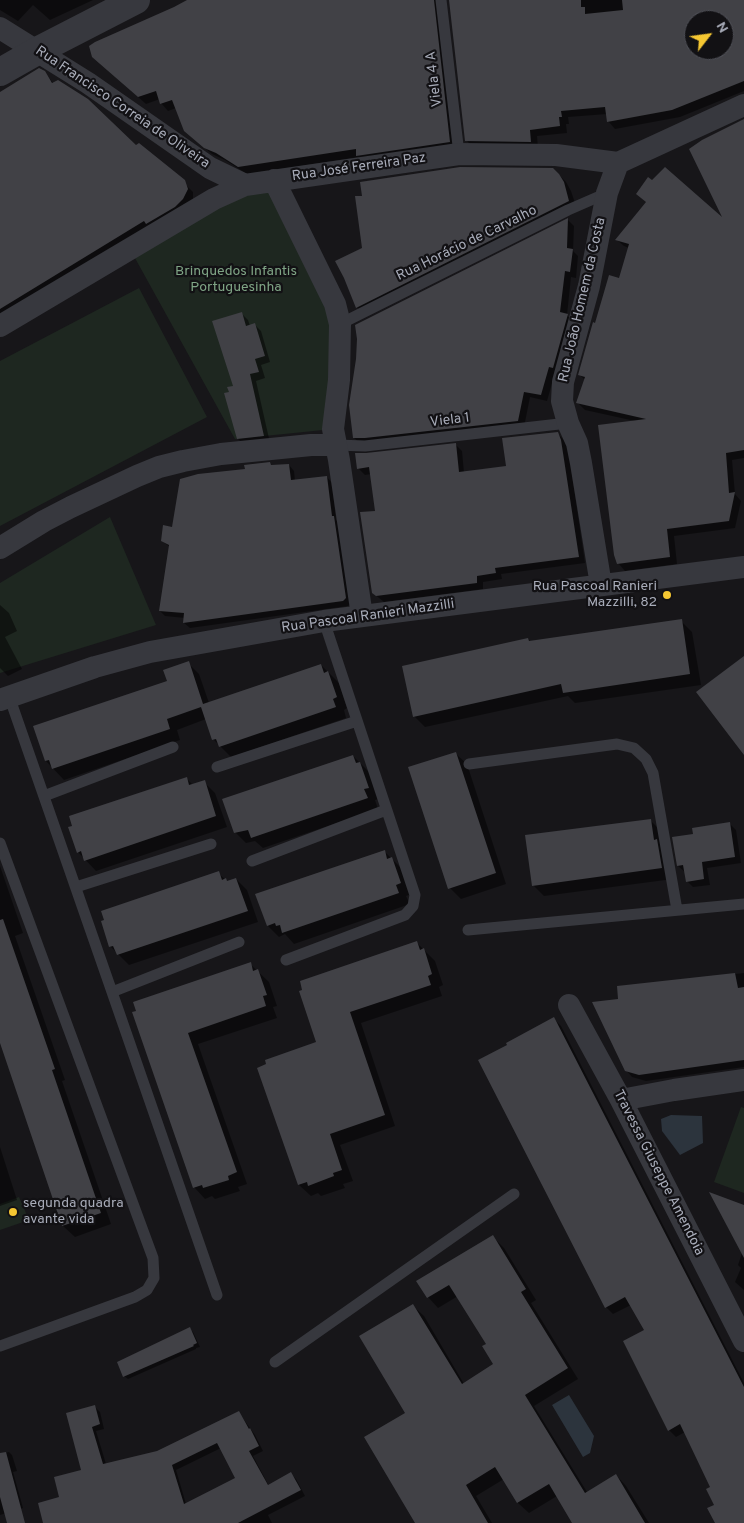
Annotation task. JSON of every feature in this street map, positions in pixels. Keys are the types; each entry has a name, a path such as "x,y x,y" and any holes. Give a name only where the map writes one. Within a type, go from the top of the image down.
{"street":[{"path":"0,72 136,0"},
{"name":"Rua Francisco Correia de Oliveira","path":"0,28 88,84 210,168 245,185"},
{"path":"618,163 744,105"},
{"name":"Rua José Ferreira Paz","path":"0,326 214,199 245,185 459,154 556,156 618,163"},
{"name":"Rua João Homem da Costa","path":"601,585 577,443 568,423 562,401 563,382 589,286 607,193 618,163"},
{"path":"274,180 335,304 340,324 339,380 333,429 362,616"},
{"path":"0,548 71,507 159,467 221,454 311,445 336,445"},
{"name":"Rua Pascoal Ranieri Mazzilli","path":"4,698 95,666 150,652 324,621 744,567"},
{"name":"Travessa Giuseppe Amendoia","path":"569,1005 621,1100 744,1341"},
{"path":"621,1100 744,1080"}],"lane":[{"name":"Viela 4 A","path":"441,0 459,154"},
{"name":"Rua Horácio de Carvalho","path":"340,324 568,210 607,193"},
{"name":"Viela 1","path":"336,445 365,446 568,423"},
{"path":"286,960 405,916 413,906 414,895 324,621"},
{"path":"4,698 44,796 217,1295"},
{"path":"217,767 357,721"},
{"path":"469,764 617,744 634,748 646,759 653,773 677,910"},
{"path":"44,796 172,747"},
{"path":"252,861 386,810"},
{"path":"0,843 153,1258 154,1278 147,1290 135,1297 0,1346"},
{"path":"76,887 211,844"},
{"path":"468,930 744,904"},
{"path":"112,992 239,942"},
{"path":"275,1362 514,1194"}],"green space":[{"name":"Brinquedos Infantis Portuguesinha","path":"274,180 330,295 333,429 235,439 130,249"},
{"path":"139,288 207,417 0,526 0,361"},
{"path":"110,517 156,625 0,673 0,583"},
{"path":"741,1107 744,1108 744,1193 714,1182"},
{"name":"segunda quadra avante vida","path":"19,1197 29,1220 0,1230 0,1204"}],"shaded area":[{"path":"671,1115 702,1116 703,1143 680,1155 662,1131 661,1119"},
{"path":"569,1395 594,1436 590,1453 583,1457 552,1405"}],"building":[{"path":"187,0 434,0 450,142 356,156 356,149 238,167 204,148 184,131 172,100 160,104 156,91 138,97 92,57 89,46 95,42"},
{"path":"449,0 581,0 581,7 585,7 585,14 623,10 622,0 744,0 744,81 672,110 607,122 605,107 561,111 562,117 559,117 560,126 530,130 531,142 465,141"},
{"path":"39,68 45,71 52,83 58,80 88,99 136,145 139,143 185,180 188,189 183,199 175,207 146,224 144,221 0,309 0,92"},
{"path":"744,119 744,450 726,453 729,493 735,492 729,521 667,529 670,557 617,564 614,555 598,425 646,419 576,403 585,377 578,375 593,322 595,323 609,275 619,278 629,244 615,240 646,202 636,194 648,177 652,180 665,167 722,217 689,149 702,140"},
{"path":"460,167 553,168 564,182 569,201 356,308 335,261 362,248 355,196 362,196 360,182"},
{"path":"568,218 567,248 573,249 570,272 565,271 560,312 568,314 553,368 549,367 541,395 524,392 518,421 353,438 349,405 356,359 357,339 355,325"},
{"path":"242,312 246,326 255,323 265,356 255,359 259,372 250,374 264,436 237,439 224,393 229,392 227,387 233,386 212,321"},
{"path":"558,432 561,440 579,557 495,568 496,573 477,576 477,583 376,596 372,593 360,512 375,511 369,467 357,469 355,453 456,443 459,472 506,466 502,438"},
{"path":"270,462 271,465 289,464 291,480 327,476 346,598 343,601 183,623 184,613 159,611 169,545 161,541 163,525 172,527 180,479 198,474 245,469 244,465"},
{"path":"682,619 690,674 563,693 561,684 413,717 402,666 528,638 529,641"},
{"path":"744,656 744,755 696,692"},
{"path":"189,661 203,704 321,664 324,673 328,671 337,697 333,699 336,707 219,747 216,739 212,740 201,707 167,719 170,729 52,769 49,760 45,761 33,726 167,681 163,670"},
{"path":"456,752 496,873 448,889 408,767"},
{"path":"353,755 356,763 360,762 369,788 364,789 368,798 251,838 248,830 234,833 222,799"},
{"path":"187,777 189,785 205,780 216,816 84,861 81,851 77,853 68,827 72,826 69,816"},
{"path":"651,819 654,840 657,839 662,868 532,886 525,835"},
{"path":"730,822 735,857 702,862 704,879 686,882 683,865 677,866 672,837 693,834 692,828"},
{"path":"385,850 387,859 392,857 401,883 396,885 399,893 282,933 280,925 276,926 275,923 267,926 255,894"},
{"path":"219,871 222,880 226,878 227,881 236,878 248,911 117,955 113,946 109,947 101,921 104,920 101,911"},
{"path":"3,919 55,1069 52,1070 101,1213 62,1226 0,1043 0,920"},
{"path":"417,941 420,950 424,948 432,974 428,976 431,985 350,1012 385,1115 330,1134 342,1170 333,1173 334,1176 308,1186 307,1182 298,1185 257,1068 266,1064 265,1060 316,1042 299,991 302,990 300,981"},
{"path":"251,962 253,971 258,969 267,995 263,996 266,1006 188,1033 237,1172 228,1176 229,1180 203,1188 202,1185 193,1188 132,1012 136,1011 133,1002"},
{"path":"735,973 738,988 744,987 744,1060 639,1075 625,1071 592,1002 618,999 617,986"},
{"path":"554,1017 744,1387 744,1523 715,1523 707,1508 714,1505 706,1489 710,1487 680,1424 668,1431 623,1341 644,1330 625,1297 605,1308 478,1060"},
{"path":"709,1192 744,1205 744,1258"},
{"path":"493,1235 526,1289 521,1292 568,1368 525,1395 585,1493 616,1474 645,1523 572,1523 549,1484 517,1503 495,1467 466,1485 488,1523 415,1523 364,1437 405,1413 359,1336 413,1304 462,1384 493,1364 482,1346 486,1344 449,1285 427,1298 416,1281"},
{"path":"190,1327 197,1343 194,1346 123,1377 117,1362"},
{"path":"95,1405 100,1424 92,1427 103,1464 157,1451 239,1411 259,1446 249,1451 268,1485 291,1472 301,1490 238,1523 43,1523 38,1503 59,1497 54,1477 81,1470 66,1413","holes":["217,1443 235,1478 184,1504 172,1465"]},
{"path":"6,1452 25,1523 7,1523 0,1497 0,1453"}],"place":[{"name":"Rua Pascoal Ranieri Mazzilli, 82","path":"667,595"},
{"name":"segunda quadra avante vida","path":"13,1212"}]}
